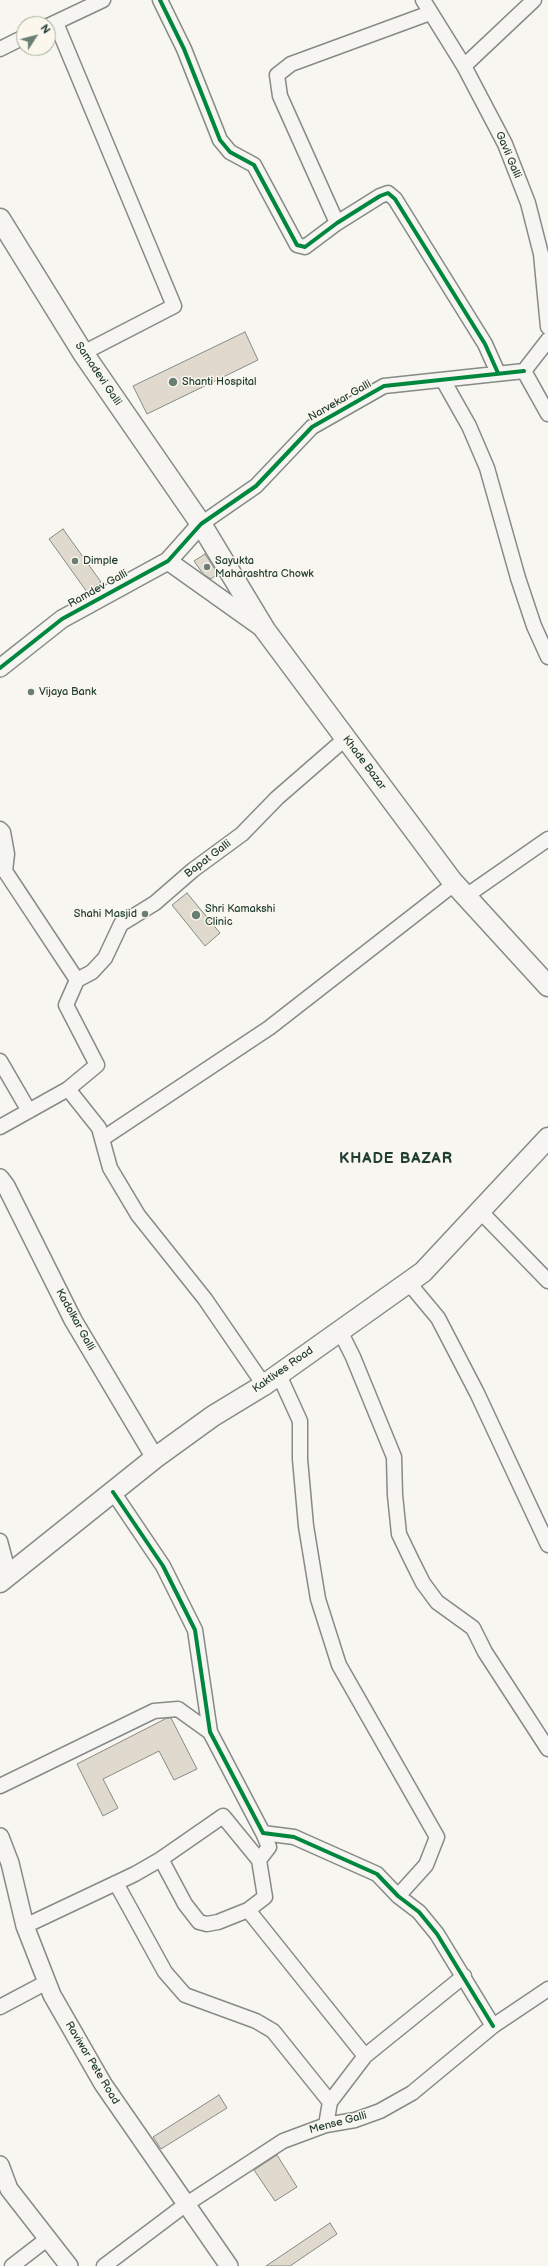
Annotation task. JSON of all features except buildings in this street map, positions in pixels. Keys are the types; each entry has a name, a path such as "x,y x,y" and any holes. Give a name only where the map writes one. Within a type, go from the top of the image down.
{"main road":[{"name":"Samadevi Galli","path":"0,219 83,353 201,524"},
{"name":"Khade Bazar","path":"201,524 265,630 460,890 548,986"},
{"name":"Kaktives Road","path":"4,1578 155,1458 214,1416 271,1380 422,1272 548,1138"}],"street":[{"path":"56,22 103,0"},
{"path":"160,0 184,49 220,140 230,152 254,165 297,245 306,247 337,223 380,196 388,193 395,198 485,344 498,373"},
{"name":"Gavli Galli","path":"423,0 464,66 505,144 528,203 544,251 548,327"},
{"path":"464,66 534,0"},
{"path":"337,223 280,96 277,75 291,64 430,13"},
{"path":"56,33 174,306 83,353"},
{"path":"0,48 16,41"},
{"path":"548,340 524,371 548,414"},
{"name":"Narvekar Galli","path":"201,524 256,486 312,426 384,386 524,371"},
{"path":"443,380 469,426 487,468 520,585 534,626 548,657"},
{"name":"Ramdev Galli","path":"0,668 62,619 168,561 201,524"},
{"path":"168,561 265,630"},
{"name":"Bapat Galli","path":"77,980 92,972 105,958 121,924 155,903 193,870 242,834 277,798 346,738"},
{"path":"0,829 3,832 7,854 5,871 77,980 66,1005 97,1065 68,1089 0,1126"},
{"path":"102,1139 269,1028 460,890 548,839"},
{"path":"0,1061 29,1111"},
{"path":"68,1089 99,1128 110,1168 138,1215 271,1380 300,1421 300,1458 306,1526 318,1599 340,1665 437,1837 426,1865 398,1896"},
{"name":"Kadolkar Galli","path":"0,1178 74,1320 155,1458"},
{"path":"480,1211 548,1280"},
{"path":"408,1282 438,1318 477,1393 548,1545"},
{"path":"340,1331 353,1358 394,1457 395,1495 400,1534 411,1560 423,1583 437,1602 473,1628 486,1652 548,1749"},
{"path":"113,1492 163,1566 195,1630 210,1732 269,1847 259,1860"},
{"path":"0,1541 4,1578"},
{"path":"0,1786 154,1711 178,1709 210,1732"},
{"path":"25,1926 116,1883 160,1860 223,1816 259,1860 265,1897 248,1910 218,1922 207,1924 198,1922 185,1904 160,1860"},
{"path":"263,1833 294,1837 351,1861 377,1874 398,1896 419,1912 438,1934 494,2026"},
{"name":"Raviwar Pete Road","path":"0,1837 10,1863 25,1926 52,1995 103,2084 185,2204 230,2266"},
{"path":"116,1883 165,1972 185,1995 256,2021 273,2031 330,2102"},
{"path":"248,1910 365,2056"},
{"path":"326,2125 330,2102 365,2056 464,1976"},
{"path":"0,2007 47,1982"},
{"name":"Mense Galli","path":"104,2266 185,2204 283,2141 326,2125 355,2120 380,2111 412,2093 494,2026 548,1989"},
{"path":"0,2165 4,2186 69,2266"},
{"path":"12,2266 47,2239"}],"cycle path":[{"path":"160,0 184,49 220,140 230,152 254,165 297,245 305,247 337,223 380,196 388,193 395,199 485,344 498,373"},
{"path":"0,668 62,619 168,561 201,524 256,486 312,427 384,386 524,371"},
{"path":"113,1492 163,1566 195,1630 210,1732 263,1833 294,1837 377,1874 398,1896 419,1912 437,1934 493,2026"}],"place":[{"name":"Shanti Hospital","path":"173,382"},
{"name":"Dimple","path":"75,561"},
{"name":"Sayukta Maharashtra Chowk","path":"207,567"},
{"name":"Vijaya Bank","path":"31,692"},
{"name":"Shahi Masjid","path":"145,914"},
{"name":"Shri Kamakshi Clinic","path":"196,915"}],"district":[{"name":"KHADE BAZAR","path":"396,1159"}]}
